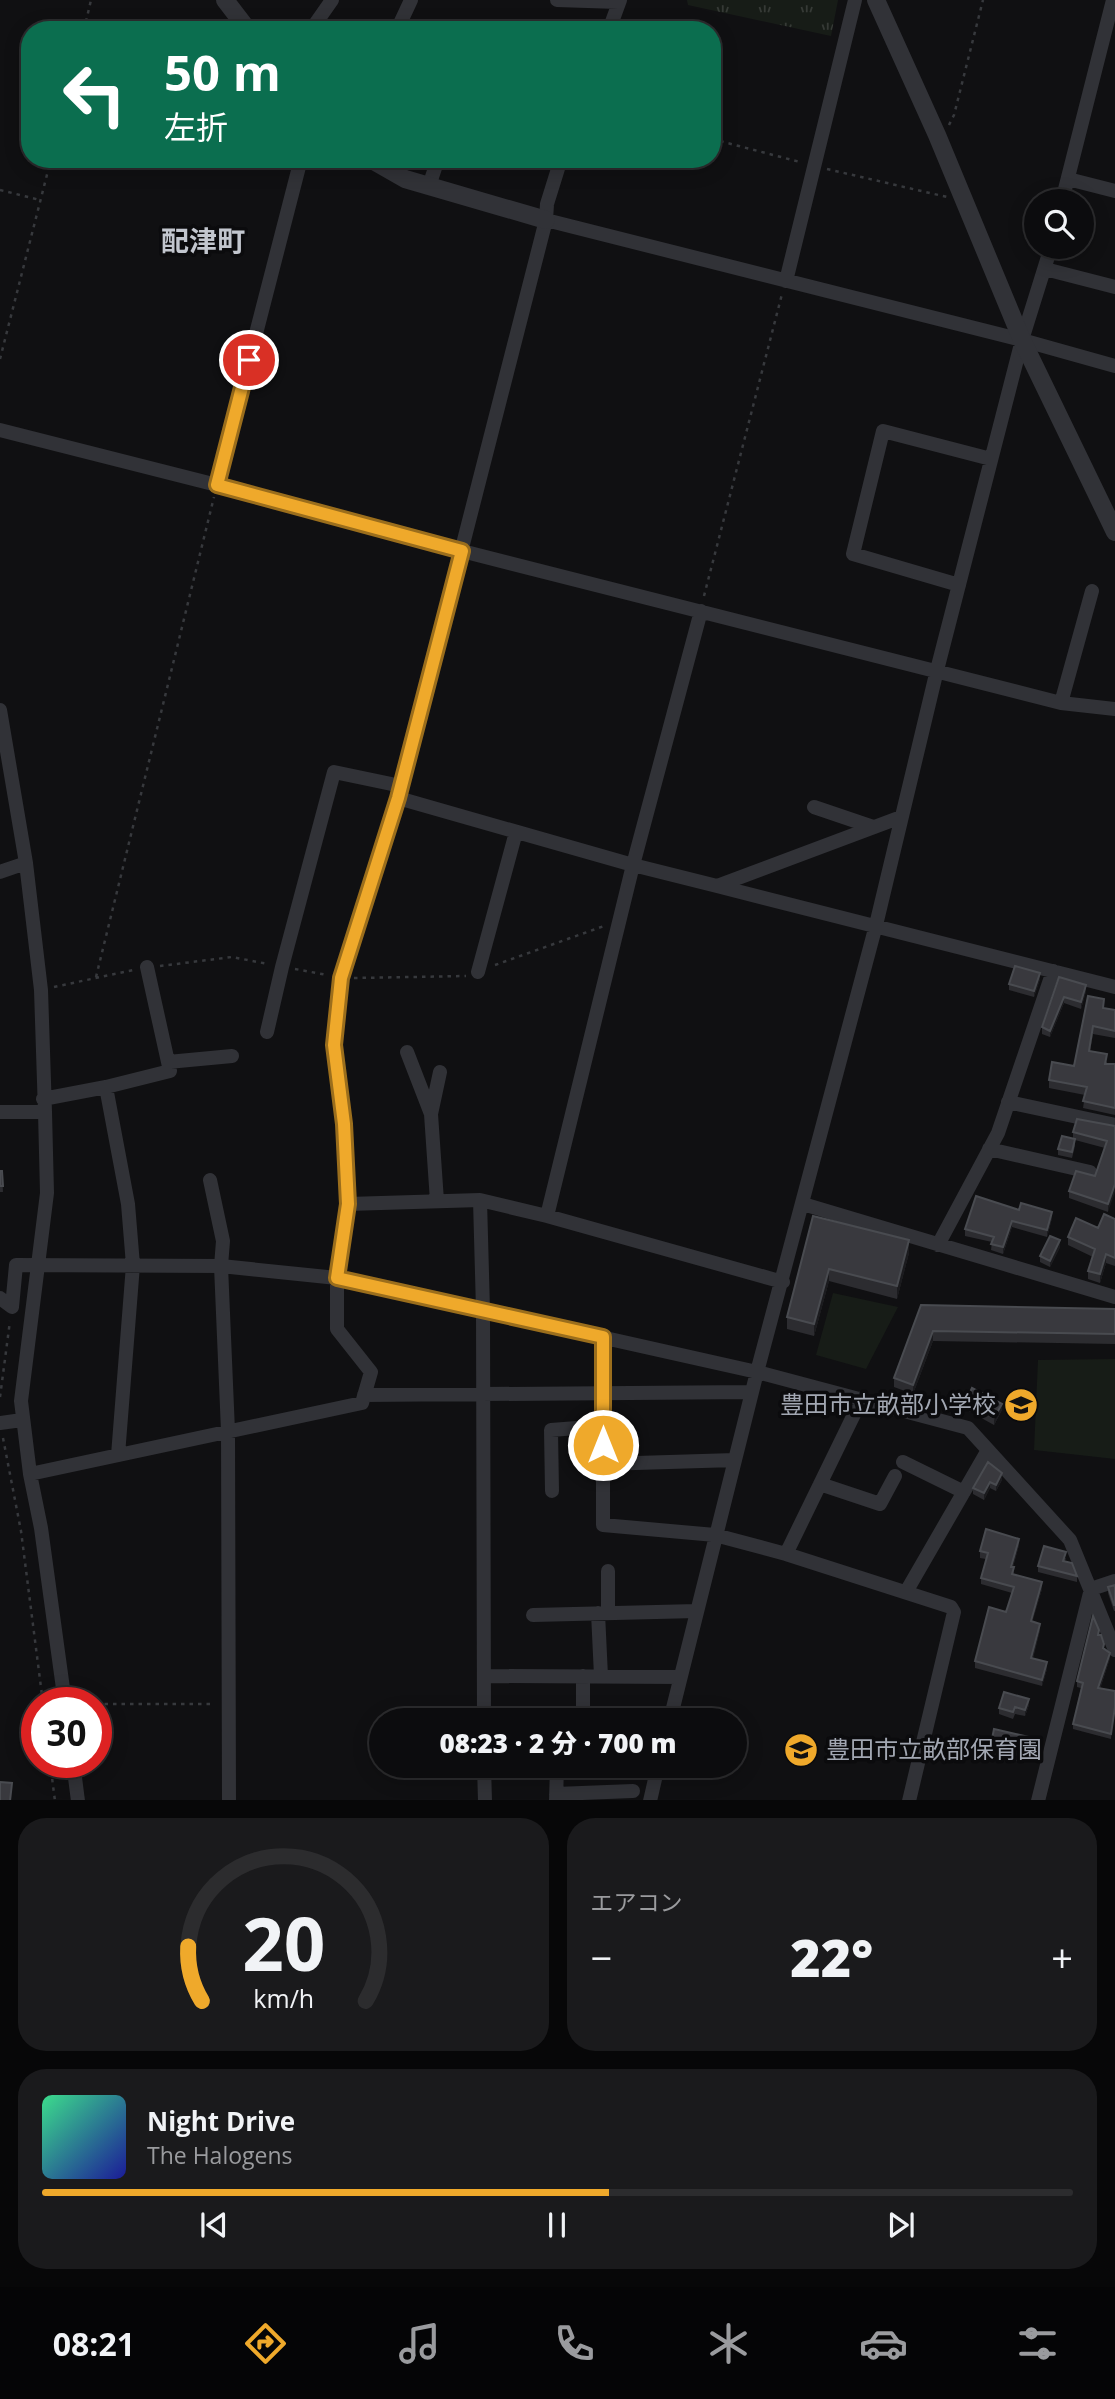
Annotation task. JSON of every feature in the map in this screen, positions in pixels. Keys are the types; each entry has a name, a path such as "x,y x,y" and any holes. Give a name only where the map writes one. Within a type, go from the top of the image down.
{"street":[{"path":"225,0 241,21"},
{"path":"317,21 332,0"},
{"path":"401,21 410,0"},
{"path":"557,0 619,1 612,21"},
{"path":"786,281 855,0"},
{"path":"876,0 937,135 1022,340 1115,532"},
{"path":"1065,189 1113,0"},
{"path":"217,485 299,168"},
{"path":"386,168 405,179 546,220 1115,366"},
{"path":"429,186 435,168"},
{"path":"30,1475 362,1403 371,1372 337,1329 337,1278 348,1204 344,1124 334,1045 341,978 399,792 558,168"},
{"path":"1068,179 1115,191"},
{"path":"673,1708 757,1372 876,925 991,459 1022,340 1048,259"},
{"path":"1045,270 1115,287"},
{"path":"0,430 1061,704 1115,709"},
{"path":"959,585 853,554 883,431 991,459"},
{"path":"1061,704 1092,591"},
{"path":"547,1216 633,865 701,611"},
{"path":"0,710 26,863 41,990 47,1193 21,1401 22,1420 41,1528 63,1687"},
{"path":"267,1032 334,772 516,832 633,865 1115,987"},
{"path":"814,807 873,828"},
{"path":"716,886 901,817"},
{"path":"478,972 516,832"},
{"path":"0,872 26,863"},
{"path":"0,1112 44,1105 170,1071 147,967"},
{"path":"938,1245 998,1133 1053,971"},
{"path":"407,1052 431,1114"},
{"path":"168,1062 232,1056"},
{"path":"437,1201 431,1114 440,1072"},
{"path":"106,1087 128,1203 133,1265 118,1455"},
{"path":"1008,1102 1115,1125"},
{"path":"989,1149 1090,1172"},
{"path":"210,1180 223,1241 221,1266 228,1431 229,1800"},
{"path":"348,1204 480,1200 783,1282"},
{"path":"480,1200 483,1310 484,1708"},
{"path":"803,1204 1115,1295"},
{"path":"12,1307 16,1265 221,1266 337,1278 757,1372 968,1428 1070,1540 1115,1650"},
{"path":"0,1298 12,1307"},
{"path":"603,1337 603,1525 716,1535 786,1554 951,1607 954,1612 909,1800"},
{"path":"364,1395 752,1392"},
{"path":"786,1554 862,1398"},
{"path":"0,1423 22,1420"},
{"path":"552,1491 551,1430 603,1426"},
{"path":"906,1592 988,1450"},
{"path":"603,1464 735,1460"},
{"path":"903,1462 964,1492"},
{"path":"820,1485 880,1504 895,1476"},
{"path":"601,1676 603,1613 608,1571"},
{"path":"1091,1589 1115,1581"},
{"path":"1038,1800 1091,1589"},
{"path":"533,1615 697,1611"},
{"path":"484,1676 680,1677"},
{"path":"583,1676 583,1708"},
{"path":"75,1778 78,1800"},
{"path":"484,1778 485,1800"},
{"path":"557,1778 556,1797 633,1791"},
{"path":"650,1800 656,1778"}],"path":[{"path":"86,21 91,0"},
{"path":"937,135 947,127 954,115 983,0"},
{"path":"721,141 948,197 961,194"},
{"path":"0,359 49,168"},
{"path":"0,190 40,200"},
{"path":"701,611 786,281"},
{"path":"96,977 217,485"},
{"path":"41,990 147,967 232,957 341,978"},
{"path":"0,1397 12,1307"},
{"path":"3,1438 21,1531 41,1687"},
{"path":"112,1704 229,1703"},
{"path":"52,1778 55,1800"}],"green space":[{"path":"687,0 838,0 831,36 688,5"},
{"path":"833,1293 898,1307 866,1369 816,1355"},
{"path":"1115,1359 1115,1459 1034,1450 1038,1360"}],"building":[{"path":"1015,966 1040,973 1034,991 1009,984"},
{"path":"1059,977 1086,985 1081,1002 1064,997 1050,1031 1042,1027"},
{"path":"1088,996 1104,999 1103,1008 1115,1010 1115,1031 1093,1026 1089,1051 1107,1054 1105,1064 1115,1064 1115,1108 1083,1101 1087,1087 1049,1080 1052,1062 1074,1066"},
{"path":"1077,1119 1115,1126 1115,1184 1108,1204 1069,1191 1076,1171 1095,1176 1107,1141 1073,1132"},
{"path":"1062,1136 1075,1139 1072,1152 1058,1149"},
{"path":"2,1171 3,1186 0,1186"},
{"path":"976,1196 1019,1210 1021,1203 1052,1212 1047,1230 1012,1221 1003,1247 991,1244 994,1237 965,1229"},
{"path":"1104,1214 1115,1219 1115,1258 1106,1254 1100,1274 1088,1271 1095,1249 1068,1237 1076,1218 1098,1228"},
{"path":"813,1216 909,1240 897,1286 829,1269 814,1324 787,1317"},
{"path":"1050,1236 1060,1240 1050,1261 1040,1256"},
{"path":"921,1305 1115,1309 1115,1334 933,1331 913,1385 894,1378"},
{"path":"972,1388 1002,1404 994,1418 965,1403"},
{"path":"988,1462 1002,1473 996,1485 990,1482 984,1493 973,1488"},
{"path":"986,1529 1019,1539 1011,1567 1014,1567 1012,1574 1042,1582 1031,1621 1040,1624 1031,1658 1047,1662 1042,1680 975,1661 989,1607 1006,1612 1014,1587 981,1578 988,1553 980,1551"},
{"path":"1044,1546 1066,1552 1063,1561 1072,1563 1077,1576 1038,1566"},
{"path":"1115,1585 1115,1605 1114,1605 1108,1587"},
{"path":"1093,1616 1099,1630 1098,1635 1101,1635 1104,1644 1103,1648 1110,1653 1098,1688 1115,1691 1111,1734 1073,1724 1083,1683 1077,1681"},
{"path":"1004,1692 1029,1699 1025,1710 1015,1707 1013,1712 999,1708"},
{"path":"994,1729 1029,1737 1024,1756 990,1749"},
{"path":"0,1782 12,1783 10,1800 0,1800"}],"place":[{"name":"豊田市立畝部小学校","path":"1021,1405"},
{"name":"豊田市立畝部保育園","path":"801,1750"}],"district":[{"name":"配津町","path":"203,241"}],"route":[{"path":"249,360 217,485 462,551 398,798 341,978 334,1045 344,1124 348,1204 337,1278 603,1337 603,1445"}]}
